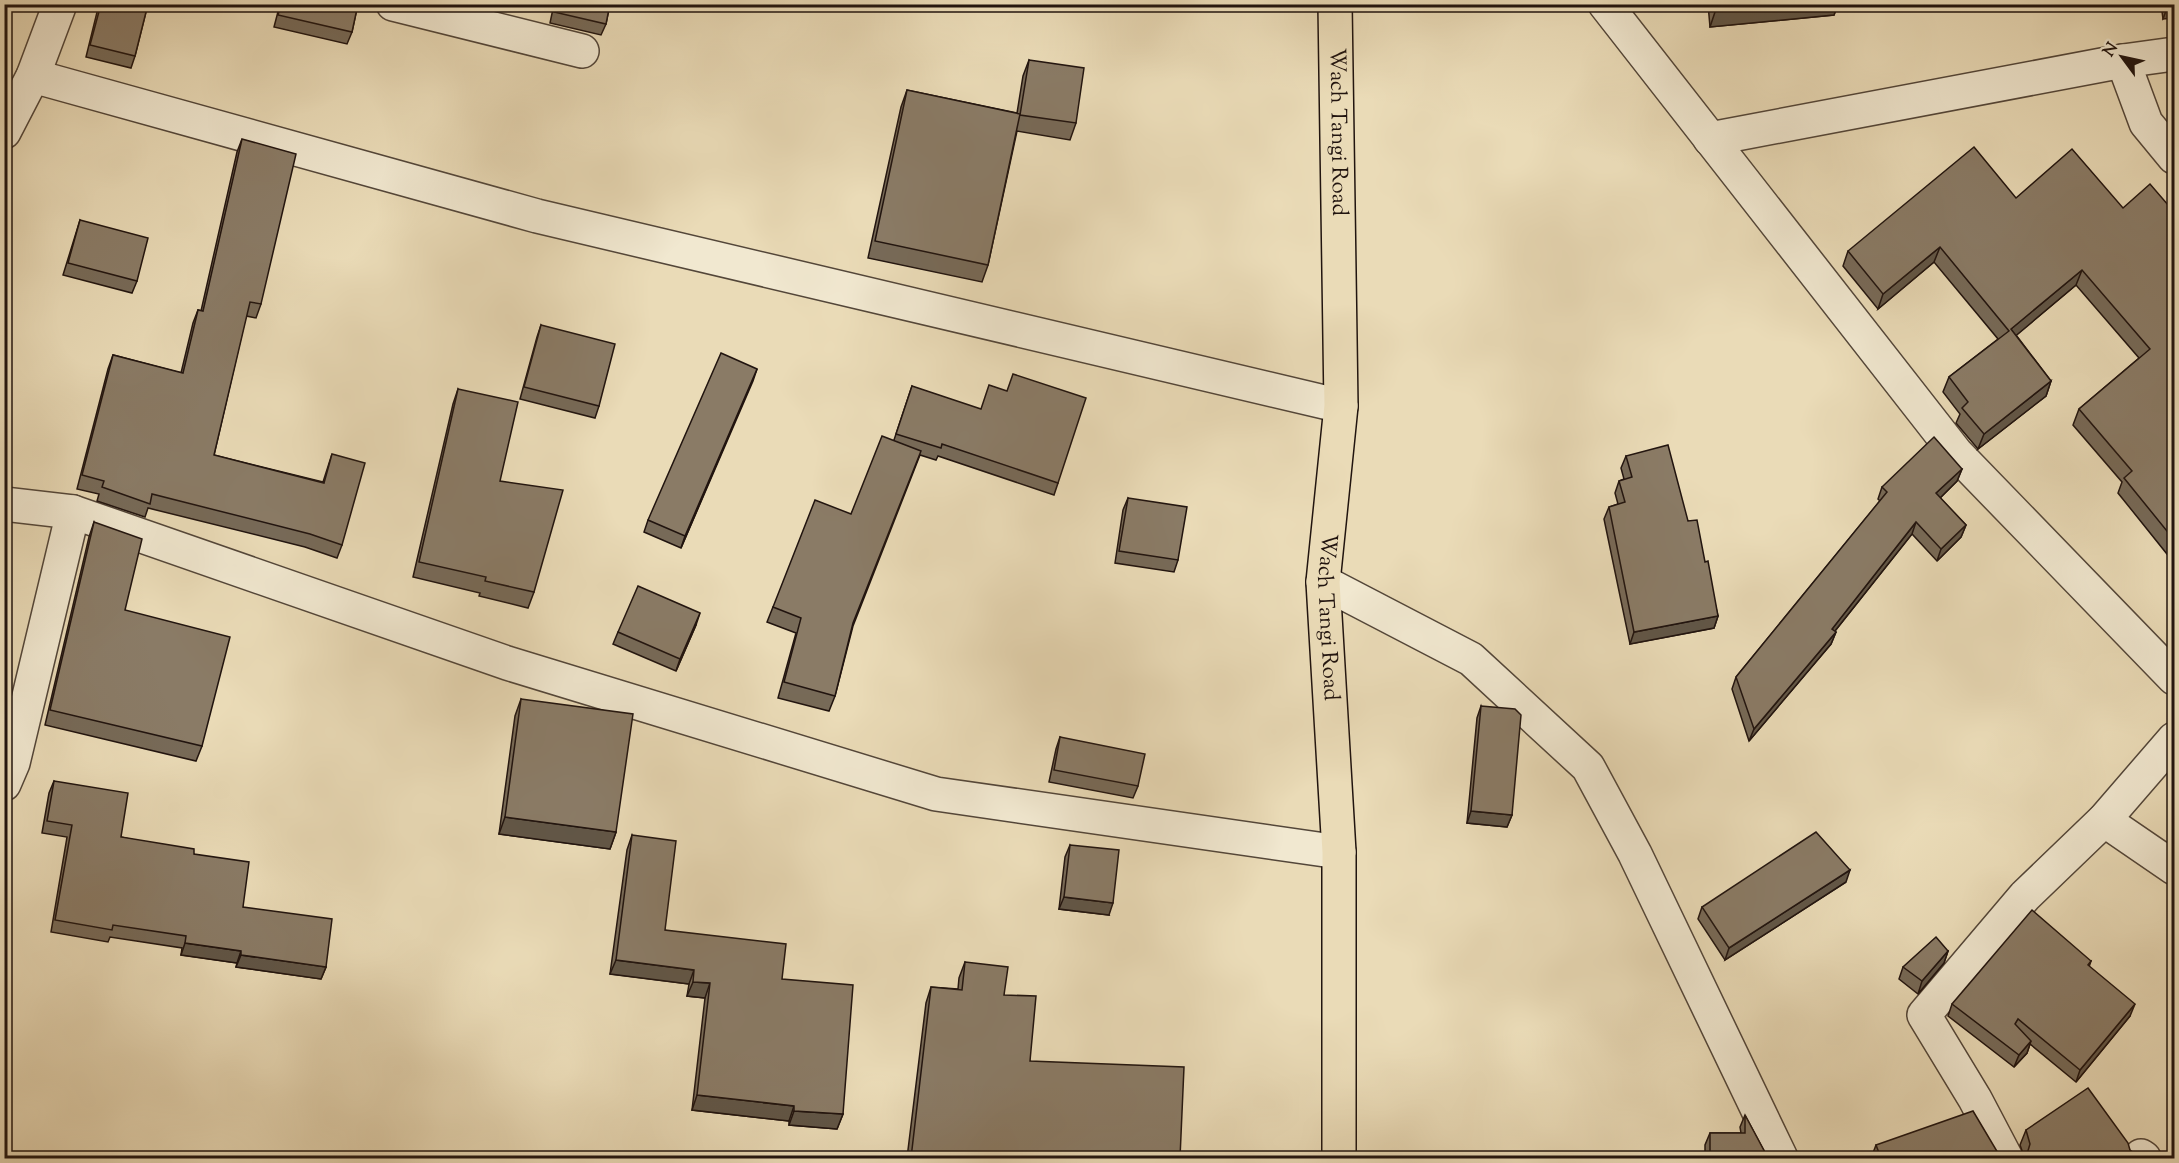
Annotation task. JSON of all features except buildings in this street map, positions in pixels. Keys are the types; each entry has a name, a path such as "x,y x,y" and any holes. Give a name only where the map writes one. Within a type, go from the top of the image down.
{"main road":[{"name":"Wach Tangi Road","path":"1335,4 1341,406 1323,582 1339,852 1339,1158"}],"street":[{"path":"4,132 33,76 60,4"},
{"path":"393,4 582,51"},
{"path":"1605,4 1956,453 2175,678"},
{"path":"1710,139 2123,61 2175,54"},
{"path":"2123,61 2146,123 2175,157"},
{"path":"33,76 537,216 1341,406"},
{"path":"4,504 73,512 507,663 936,794 1339,852"},
{"path":"4,784 13,763 73,512"},
{"path":"1323,582 1471,659 1588,767 1635,854 1782,1158"},
{"path":"2006,1158 1975,1099 1924,1015 2025,896 2104,820 2175,739"},
{"path":"2104,820 2175,868"}]}
